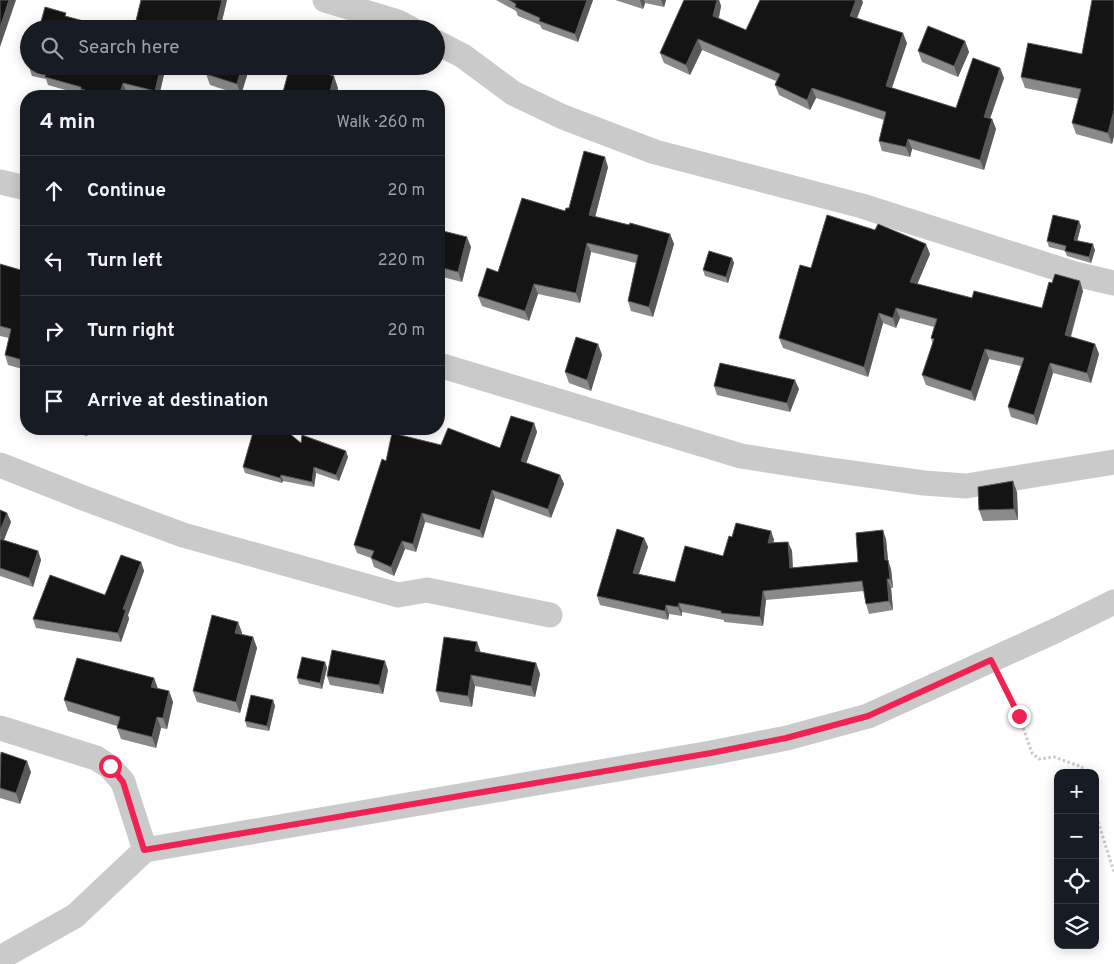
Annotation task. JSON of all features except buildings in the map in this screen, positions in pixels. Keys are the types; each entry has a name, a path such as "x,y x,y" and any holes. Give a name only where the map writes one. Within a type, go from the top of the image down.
{"street":[{"path":"330,1 392,20"},
{"path":"445,47 463,56 513,93 563,117 655,152 862,206 1075,274 1114,283"},
{"path":"0,182 20,187"},
{"path":"445,366 741,456 824,469 924,483 966,486 1114,462"},
{"path":"0,464 183,535 398,595 427,590 550,615"},
{"path":"0,958 75,916 144,850 711,753 786,738 868,716 1114,602"},
{"path":"0,728 96,758 110,766 123,782 144,850"}],"path":[{"path":"991,660 1019,716 1032,753 1039,760 1054,757 1082,767 1082,769"},
{"path":"1096,814 1114,872"}],"route":[{"path":"110,766 123,782 144,850 711,753 786,738 868,716 991,660 1019,716"}]}
